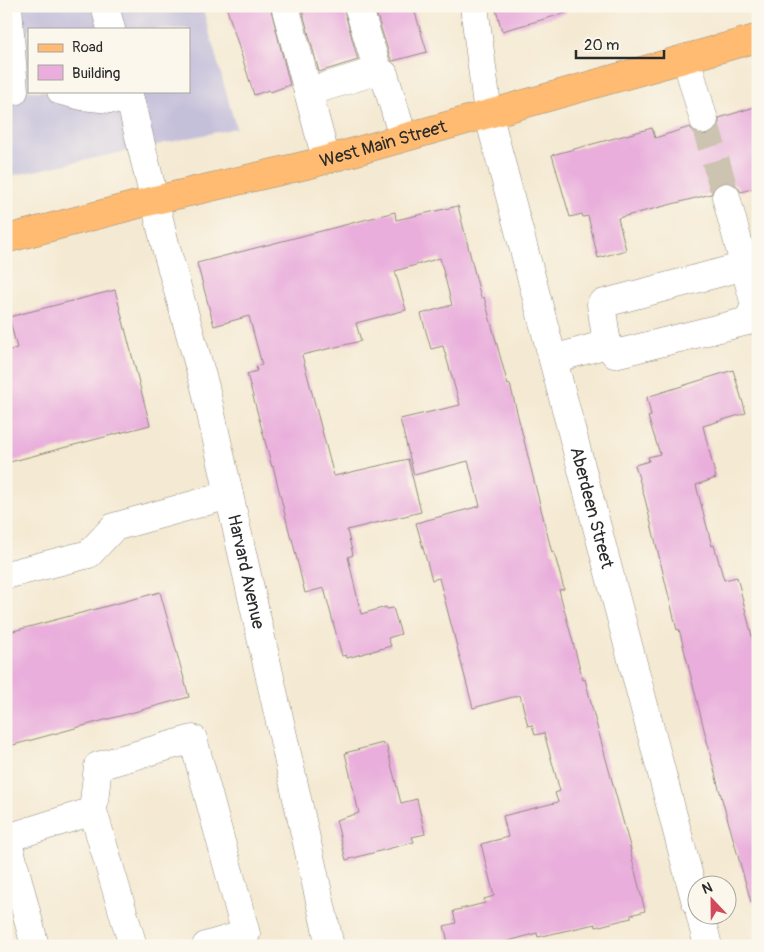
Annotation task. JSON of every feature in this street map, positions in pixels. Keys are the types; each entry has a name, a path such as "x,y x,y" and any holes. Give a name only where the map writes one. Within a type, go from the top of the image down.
{"main road":[{"name":"West Main Street","path":"6,239 155,200 326,160 758,38"}],"street":[{"path":"8,6 16,91"},
{"path":"105,6 111,28"},
{"path":"285,6 326,160"},
{"path":"358,6 378,71"},
{"name":"Aberdeen Street","path":"474,6 488,113 688,874"},
{"path":"686,58 704,120"},
{"path":"308,92 378,71 384,74 403,137"},
{"path":"65,92 82,96 129,96"},
{"name":"Harvard Avenue","path":"129,96 205,387 330,946"},
{"path":"726,197 745,266 755,305 748,322 615,354 607,344 601,304 745,266"},
{"path":"553,359 607,344"},
{"path":"6,575 89,554 114,527 229,495"},
{"path":"133,946 93,811 98,766 193,739 246,934 206,946"},
{"path":"36,946 7,837 93,811"},
{"path":"702,924 708,946"}],"shaded area":[{"path":"6,6 202,6 236,128 6,177"}],"building":[{"path":"226,6 270,6 290,85 254,95"},
{"path":"301,6 343,6 358,60 319,72"},
{"path":"374,6 413,6 427,52 391,60"},
{"path":"495,6 565,6 566,13 502,31"},
{"path":"758,106 758,187 741,192 737,186 730,182 722,182 715,186 711,194 618,218 626,250 598,258 588,216 583,217 582,214 570,217 552,155 652,128 655,138 690,127 700,135 708,135 716,130 719,118"},
{"path":"458,206 481,298 484,297 508,385 510,384 552,553 554,552 564,589 559,590 631,850 645,911 631,915 631,918 596,927 595,924 538,937 537,933 491,946 449,946 444,926 456,923 453,911 485,903 484,899 494,896 481,844 508,837 503,816 558,802 555,793 560,791 544,733 535,735 532,725 528,726 520,695 473,708 439,578 432,580 416,523 480,506 468,461 414,475 400,419 460,405 443,346 431,349 421,314 452,305 440,258 395,271 406,310 356,323 361,341 302,355 334,476 408,459 421,512 347,530 353,555 348,557 361,614 386,607 387,609 393,608 401,634 388,638 391,646 347,658 346,655 342,656 324,588 305,593 273,466 247,374 257,371 256,366 262,365 249,316 214,326 197,263 395,212 396,220"},
{"path":"115,290 150,425 6,463 6,351 17,348 9,317"},
{"path":"733,370 746,413 703,426 716,478 696,485 712,546 714,545 724,580 737,577 758,660 758,901 751,902 718,785 635,465 649,461 648,457 660,454 648,417 651,416 647,397"},
{"path":"160,592 189,697 6,747 6,633"},
{"path":"383,743 383,745 386,744 401,803 417,799 425,834 412,837 414,842 346,860 336,820 359,813 345,753"}],"tunnel":[{"path":"704,120 726,197"}]}
